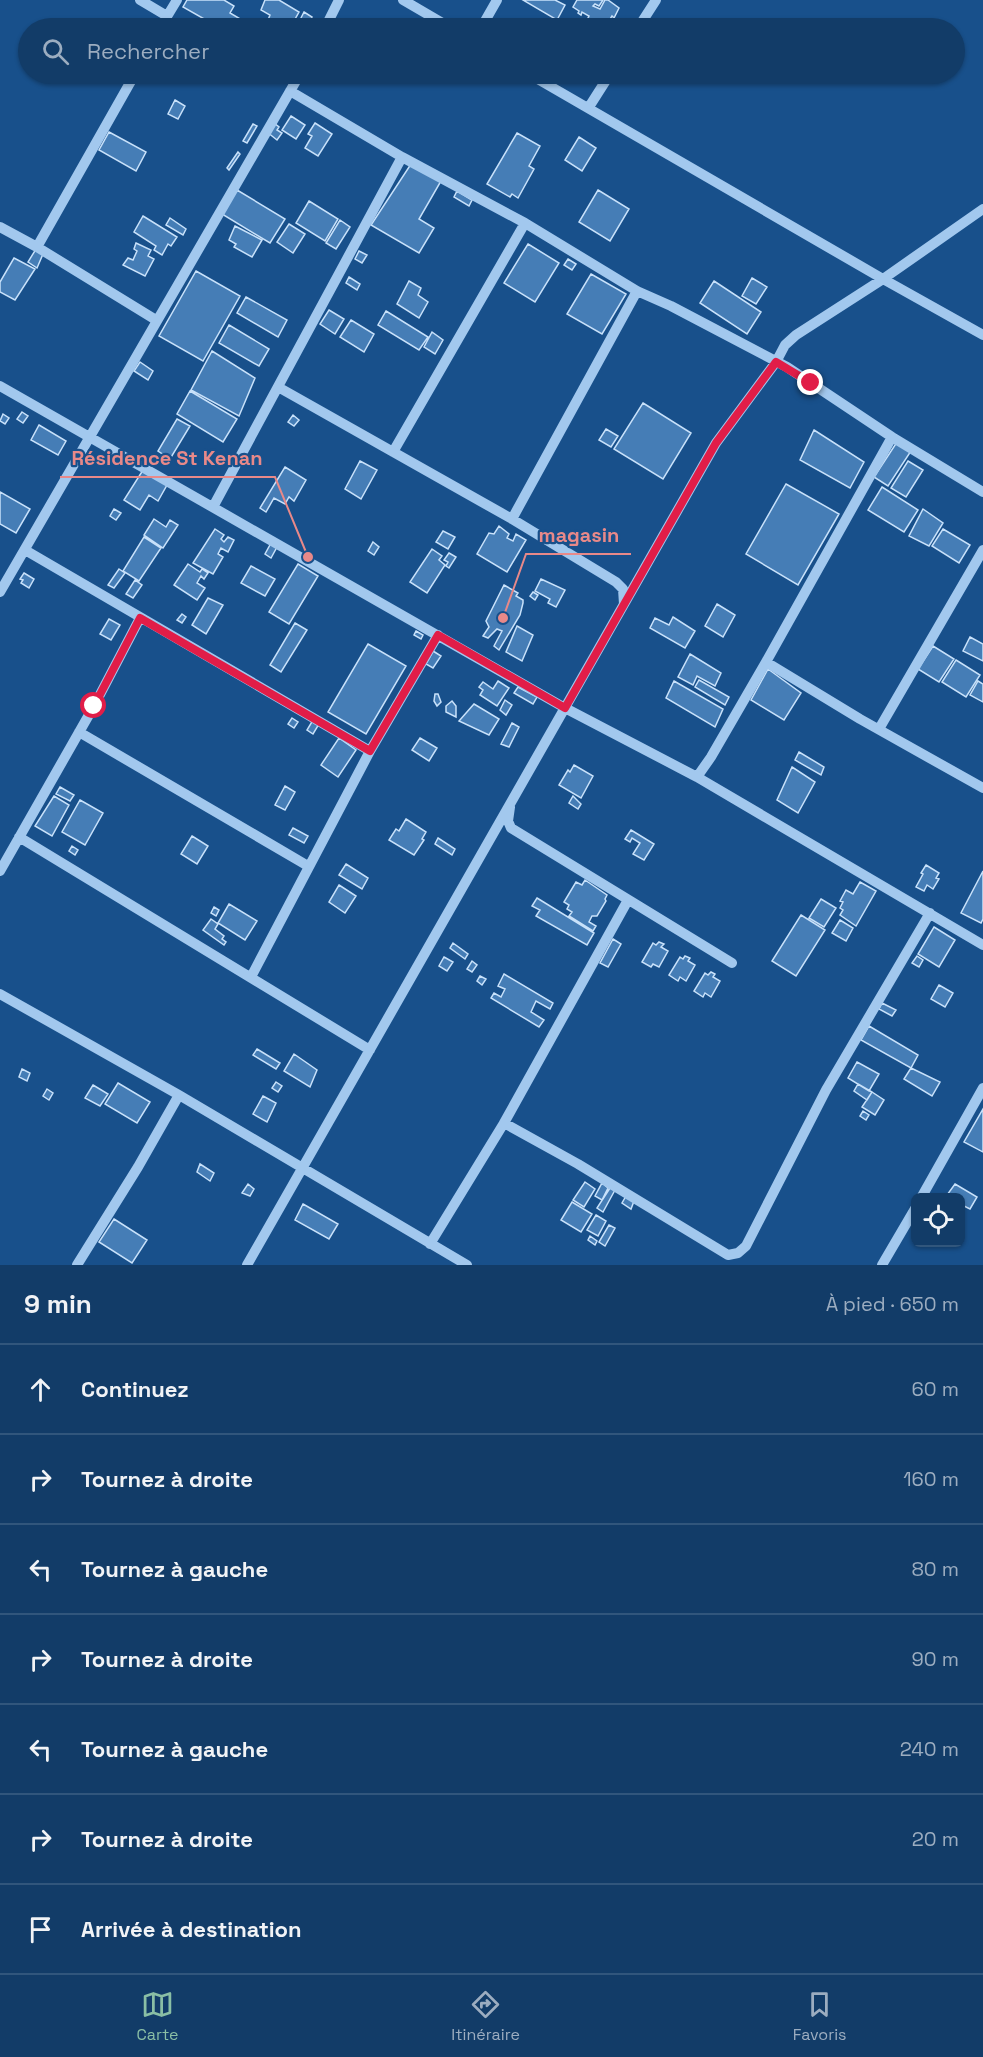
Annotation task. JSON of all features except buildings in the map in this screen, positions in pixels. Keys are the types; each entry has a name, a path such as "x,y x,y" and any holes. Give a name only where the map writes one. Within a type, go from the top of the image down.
{"street":[{"path":"140,0 167,16 177,0"},
{"path":"330,18 339,0"},
{"path":"404,0 434,18"},
{"path":"487,18 497,0"},
{"path":"644,18 656,0"},
{"path":"37,247 129,84"},
{"path":"0,592 294,84"},
{"path":"548,84 983,335"},
{"path":"589,107 604,84"},
{"path":"290,91 402,157 525,223 637,291 671,306 786,367 892,437 983,492"},
{"path":"213,507 402,157"},
{"path":"247,1265 716,443 776,362 785,345 796,335 883,279 983,209"},
{"path":"393,452 525,223"},
{"path":"0,227 156,320"},
{"path":"512,519 637,291"},
{"path":"0,386 565,708 697,777 983,945"},
{"path":"278,387 512,519 616,582 623,589 624,604"},
{"path":"697,777 766,662 892,437"},
{"path":"25,550 370,751"},
{"path":"879,729 983,550"},
{"path":"0,871 79,732 140,618"},
{"path":"251,977 370,751 438,635"},
{"path":"766,662 831,703 983,788"},
{"path":"79,732 308,866"},
{"path":"510,804 508,821 511,828 732,963"},
{"path":"19,837 370,1050"},
{"path":"430,1244 504,1123 628,900"},
{"path":"504,1123 578,1164 728,1255 738,1253 746,1246 825,1090 930,913"},
{"path":"0,994 179,1095 467,1265"},
{"path":"923,1193 980,1102 983,1088"},
{"path":"77,1265 138,1167 179,1095"},
{"path":"882,1265 911,1214"}],"place":[{"name":"Résidence St Kenan","path":"308,557"},
{"name":"magasin","path":"503,618"}],"route":[{"path":"94,706 140,618 370,751 438,635 565,708 716,443 776,362 811,383"}]}
